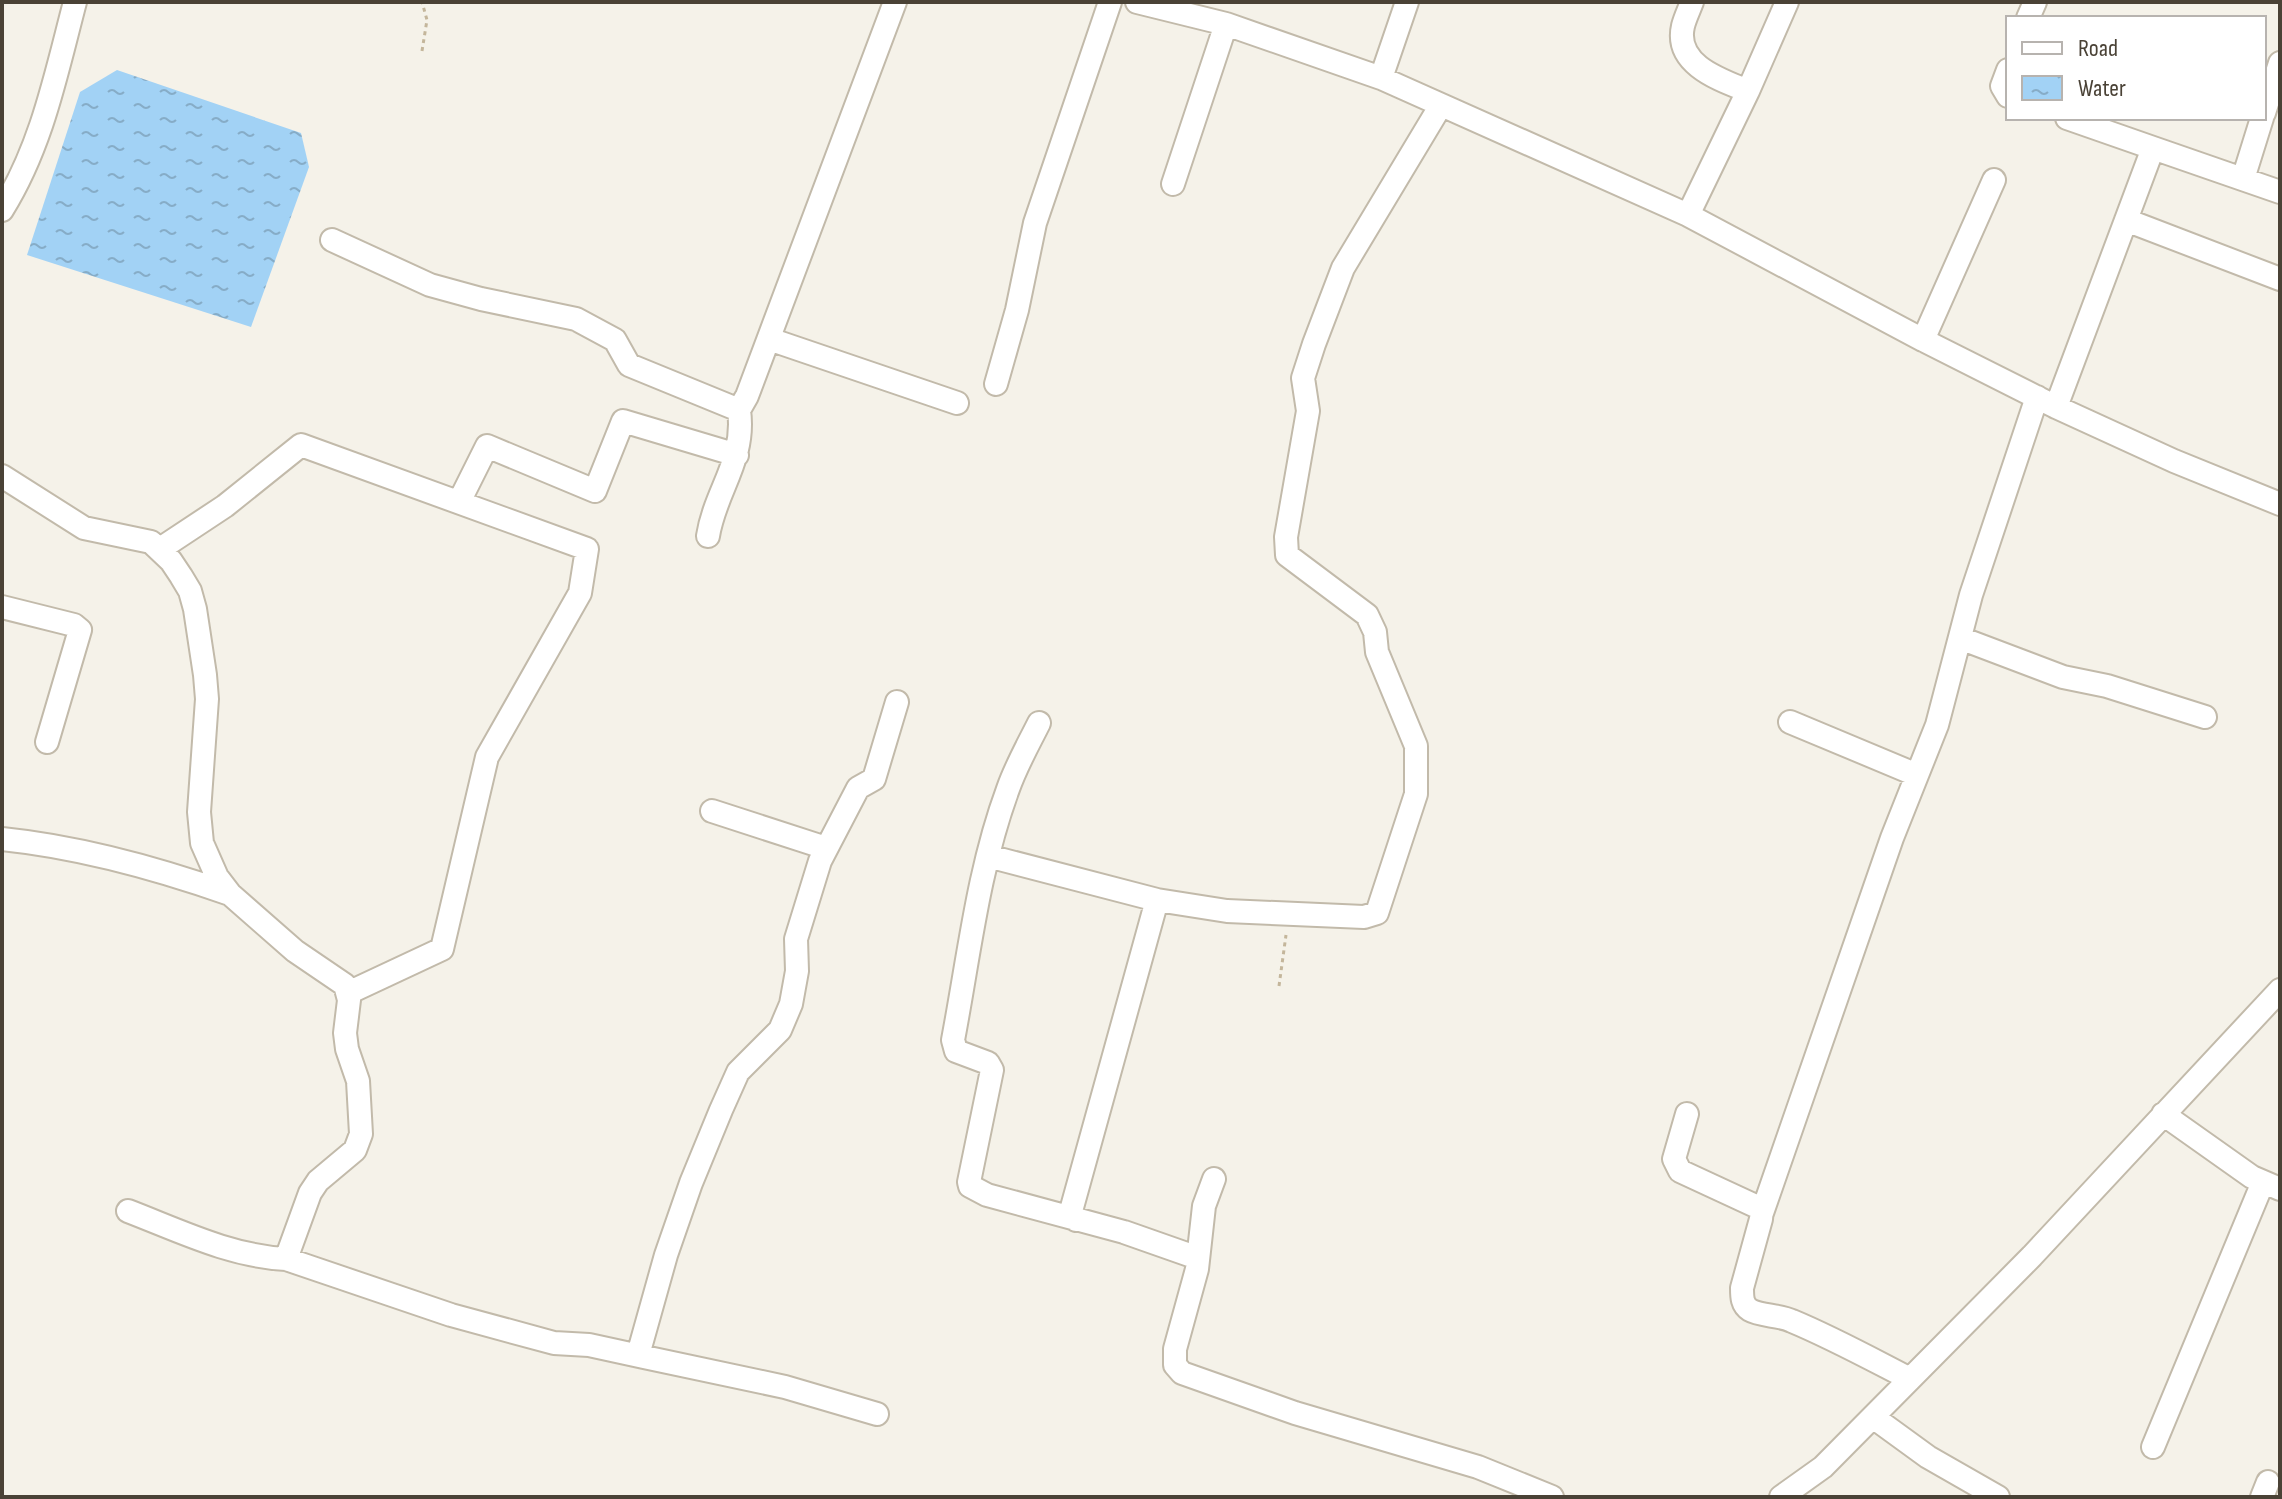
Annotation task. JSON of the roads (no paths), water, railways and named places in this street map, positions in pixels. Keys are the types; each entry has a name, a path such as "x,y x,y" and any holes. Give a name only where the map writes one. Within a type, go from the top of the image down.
{"street":[{"path":"2,210 33,152 47,111 75,2"},
{"path":"739,410 769,339 895,2"},
{"path":"996,384 1017,310 1035,223 1110,2"},
{"path":"1137,2 1226,24 1381,78 1688,215 2046,402 2174,461 2280,504"},
{"path":"1381,78 1407,2"},
{"path":"1692,2 1682,35 1690,57 1706,73 1748,91"},
{"path":"1688,215 1787,2"},
{"path":"1173,184 1226,24"},
{"path":"2266,107 2280,63"},
{"path":"988,856 1157,900 1227,911 1364,917 1377,913 1416,794 1416,746 1377,652 1372,623 1367,615 1287,555 1285,548 1308,411 1302,385 1314,344 1343,268 1441,105"},
{"path":"2073,120 2280,192"},
{"path":"2243,179 2262,120"},
{"path":"1910,1379 1782,1316 1753,1312 1742,1298 1742,1288 1762,1213 1892,838 1937,725 1971,595 2046,402 2126,220 2153,148"},
{"path":"1923,340 1994,180"},
{"path":"2126,220 2280,279"},
{"path":"332,240 412,279 441,289 576,319 611,336 629,365 739,410"},
{"path":"769,339 957,403"},
{"path":"708,536 737,455 741,427 739,410"},
{"path":"459,502 487,446 595,491 623,421 737,455"},
{"path":"160,549 225,506 301,445 587,549 580,593 487,757 442,949 348,993"},
{"path":"2,476 84,528 143,539 160,549 181,576 190,591 195,609 207,699 199,828 210,863 230,894 295,951 336,977 348,993 345,1033 358,1081 361,1134 355,1150 318,1181 310,1193 286,1259"},
{"path":"2,607 74,625 80,630 47,742"},
{"path":"1960,638 2063,677 2107,686 2205,717"},
{"path":"638,1355 666,1255 691,1183 738,1072 780,1030 786,1017 794,993 799,925 826,848 858,788 874,779 897,702"},
{"path":"1790,722 1917,775"},
{"path":"1039,723 1008,788 988,856 976,903 953,1040 956,1051 988,1063 992,1070 969,1171 970,1186 987,1195 1071,1216 1198,1258"},
{"path":"712,811 826,848"},
{"path":"2,839 62,846 180,877 230,894"},
{"path":"1071,1216 1157,900"},
{"path":"1781,1497 1823,1467 2032,1256 2280,990"},
{"path":"1687,1114 1674,1159 1680,1171 1757,1206 1762,1213"},
{"path":"2153,1447 2271,1186 2163,1114"},
{"path":"1214,1179 1204,1206 1198,1258 1175,1349 1175,1365 1182,1373 1295,1413 1478,1467 1552,1497"},
{"path":"128,1211 228,1250 255,1257 286,1259 451,1315 554,1343 589,1345 785,1387 877,1414"},
{"path":"1873,1417 1928,1457 1998,1497"}],"water":[{"path":"117,70 301,133 309,167 251,327 27,255 80,92"}]}
